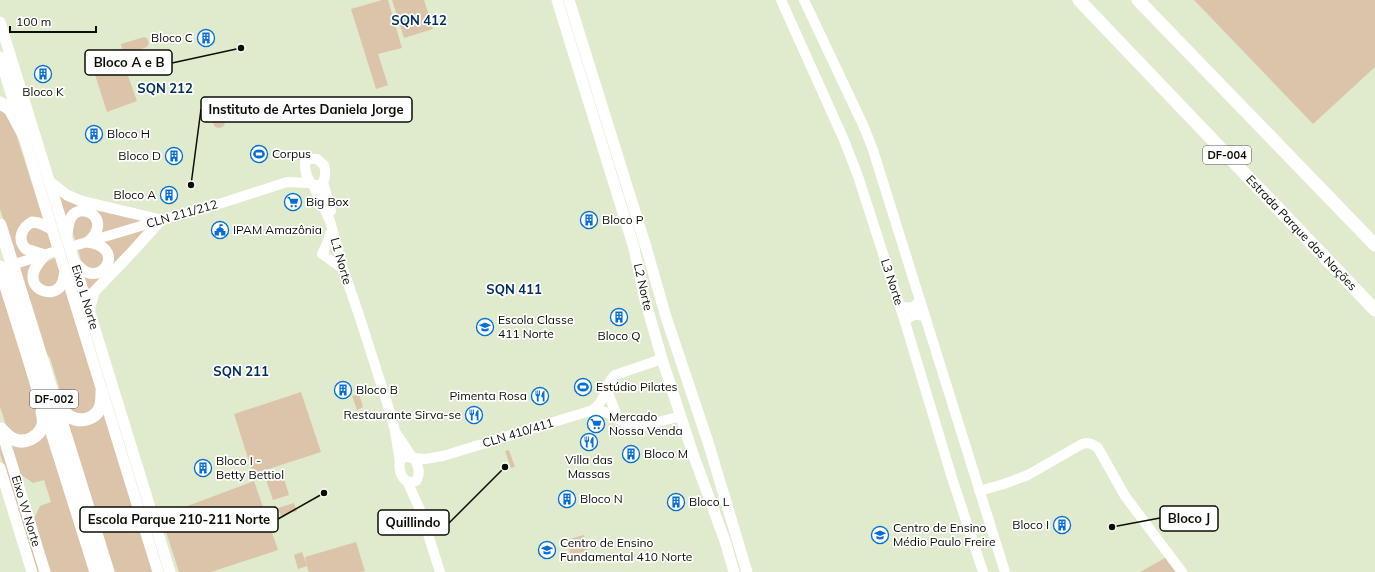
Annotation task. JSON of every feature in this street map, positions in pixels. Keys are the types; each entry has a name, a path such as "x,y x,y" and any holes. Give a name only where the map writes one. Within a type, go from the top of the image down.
{"highway":[{"name":"Estrada Parque das Nações","path":"1079,0 1375,310"},
{"path":"1138,0 1375,244"},
{"path":"0,102 10,109 24,135"},
{"name":"DF-002","path":"0,225 108,572"},
{"name":"DF-002","path":"0,267 96,572"},
{"path":"0,428 13,440 19,441 28,440 35,437 39,432 43,424 43,415 36,383"},
{"path":"56,404 71,417 80,420 87,419 97,413 100,408 102,392"}],"main road":[{"name":"L2 Norte","path":"557,0 646,247 666,317 710,449 747,572"},
{"name":"L2 Norte","path":"569,0 637,259 650,319 693,454 725,541 734,572"},
{"name":"Eixo L Norte","path":"0,22 170,572"},
{"name":"Eixo L Norte","path":"0,57 158,572"},
{"path":"49,182 67,195 81,201 161,220 94,292 89,312"},
{"path":"66,235 69,222 73,215 78,212 88,212 94,216 98,226 96,234 82,244"},
{"path":"49,254 26,249 21,241 21,233 25,227 32,222 39,222 52,229"},
{"path":"74,262 83,270 91,273 99,272 106,268 108,264 108,256 105,249 100,244 82,244"},
{"path":"49,254 36,267 32,276 34,284 37,288 48,291 57,289 62,283 65,272"},
{"path":"650,319 659,316 666,317"},
{"name":"Eixo W Norte","path":"0,428 45,572"},
{"path":"693,454 710,449"},
{"name":"Eixo W Norte","path":"0,468 32,572"}],"street":[{"name":"L3 Norte","path":"781,0 844,140 858,176 905,322 952,478 983,572"},
{"name":"L3 Norte","path":"804,0 864,127 873,150 1005,572"},
{"path":"309,159 317,159 322,163 325,173 323,182 319,186 312,184 306,176 306,162 309,159"},
{"name":"CLN 211/212","path":"82,244 222,203 287,182 305,168"},
{"name":"CLN 211/212","path":"287,182 312,184"},
{"name":"L1 Norte","path":"323,182 352,282 359,315"},
{"name":"L1 Norte","path":"312,184 324,208 332,229 343,269 395,431 400,462"},
{"path":"332,229 322,254 343,269"},
{"path":"18,263 49,254"},
{"path":"900,306 910,308 915,306 920,300"},
{"path":"905,322 913,315 925,316"},
{"path":"593,410 602,400 611,378 618,373 662,359"},
{"path":"607,390 618,419"},
{"path":"593,410 603,411 630,426 639,427 681,416"},
{"name":"CLN 410/411","path":"413,457 431,458 443,456 593,410"},
{"name":"L1 Norte","path":"395,431 413,457"},
{"path":"979,491 1028,475 1082,444 1094,444 1098,448 1125,496 1182,572"},
{"name":"CLN 410/411","path":"418,477 432,463 443,456"},
{"path":"421,512 417,465 413,457 405,457 400,462 400,471 407,481 421,512 440,572"},
{"path":"407,481 413,482 418,477"}],"shaded area":[{"path":"382,0 388,0 402,48 378,54 388,85 376,89 351,9"},
{"path":"392,0 424,0 433,29 404,38"},
{"path":"1194,0 1375,0 1375,67 1313,124"},
{"path":"144,37 147,38 149,43 147,47 121,56 137,101 107,112 90,59 91,56 99,51 101,55 122,49 121,44"},
{"path":"0,106 11,118 44,222 20,229 35,255 17,260 0,209"},
{"path":"217,116 221,116 225,122 221,128 217,128 213,124 213,120"},
{"path":"55,190 149,220 99,235 87,209 66,225"},
{"path":"81,213 94,220 91,236 80,239 76,242 71,225"},
{"path":"153,226 89,299 81,272 106,271 101,242"},
{"path":"28,227 45,228 53,249 32,250 23,236"},
{"path":"98,246 106,260 94,271 82,264 78,249 83,249 83,247"},
{"path":"55,258 61,275 55,287 41,287 35,272 44,263"},
{"path":"37,261 35,289 64,285 99,398 99,403 83,417 65,407 50,358 45,352 19,267"},
{"path":"0,279 23,353 24,365 39,417 37,431 22,438 7,428 0,407"},
{"path":"301,392 321,452 253,474 234,414"},
{"path":"359,394 363,407 357,410 352,396"},
{"path":"104,409 156,572 113,572 65,418"},
{"path":"46,427 91,572 48,572 32,523 40,506 51,502 44,480 33,483 17,472 10,441"},
{"path":"0,440 41,572 37,572 0,454"},
{"path":"509,450 515,467 511,468 505,451"},
{"path":"282,472 289,495 273,500 265,477"},
{"path":"254,481 278,550 211,572 179,572 161,516"},
{"path":"294,503 297,511 281,516 278,508"},
{"path":"584,535 588,550 571,556 566,540"},
{"path":"356,542 365,571 309,572 307,566 298,569 294,555 302,552 307,565 305,557"},
{"path":"1167,557 1178,572 1140,572"}],"place":[{"name":"Bloco C","path":"206,38"},
{"name":"Bloco A e B","path":"241,48"},
{"name":"Bloco K","path":"43,74"},
{"name":"Bloco H","path":"94,134"},
{"name":"Corpus","path":"259,154"},
{"name":"Bloco D","path":"174,156"},
{"name":"Instituto de Artes Daniela Jorge","path":"191,185"},
{"name":"Bloco A","path":"169,195"},
{"name":"Big Box","path":"293,202"},
{"name":"Bloco P","path":"589,220"},
{"name":"IPAM Amazônia","path":"220,230"},
{"name":"Bloco Q","path":"619,317"},
{"name":"Escola Classe 411 Norte","path":"485,327"},
{"name":"Estúdio Pilates","path":"583,387"},
{"name":"Bloco B","path":"343,390"},
{"name":"Pimenta Rosa","path":"540,396"},
{"name":"Restaurante Sirva-se","path":"474,415"},
{"name":"Mercado Nossa Venda","path":"596,424"},
{"name":"Villa das Massas","path":"589,442"},
{"name":"Bloco M","path":"631,454"},
{"name":"Quillindo","path":"505,467"},
{"name":"Bloco I - Betty Bettiol","path":"203,468"},
{"name":"Escola Parque 210-211 Norte","path":"324,493"},
{"name":"Bloco N","path":"567,499"},
{"name":"Bloco L","path":"676,502"},
{"name":"Bloco I","path":"1062,525"},
{"name":"Bloco J","path":"1112,527"},
{"name":"Centro de Ensino Médio Paulo Freire","path":"880,535"},
{"name":"Centro de Ensino Fundamental 410 Norte","path":"547,550"}],"district":[{"name":"SQN 412","path":"419,20"},
{"name":"SQN 212","path":"165,88"},
{"name":"SQN 411","path":"514,289"},
{"name":"SQN 211","path":"241,371"}]}
